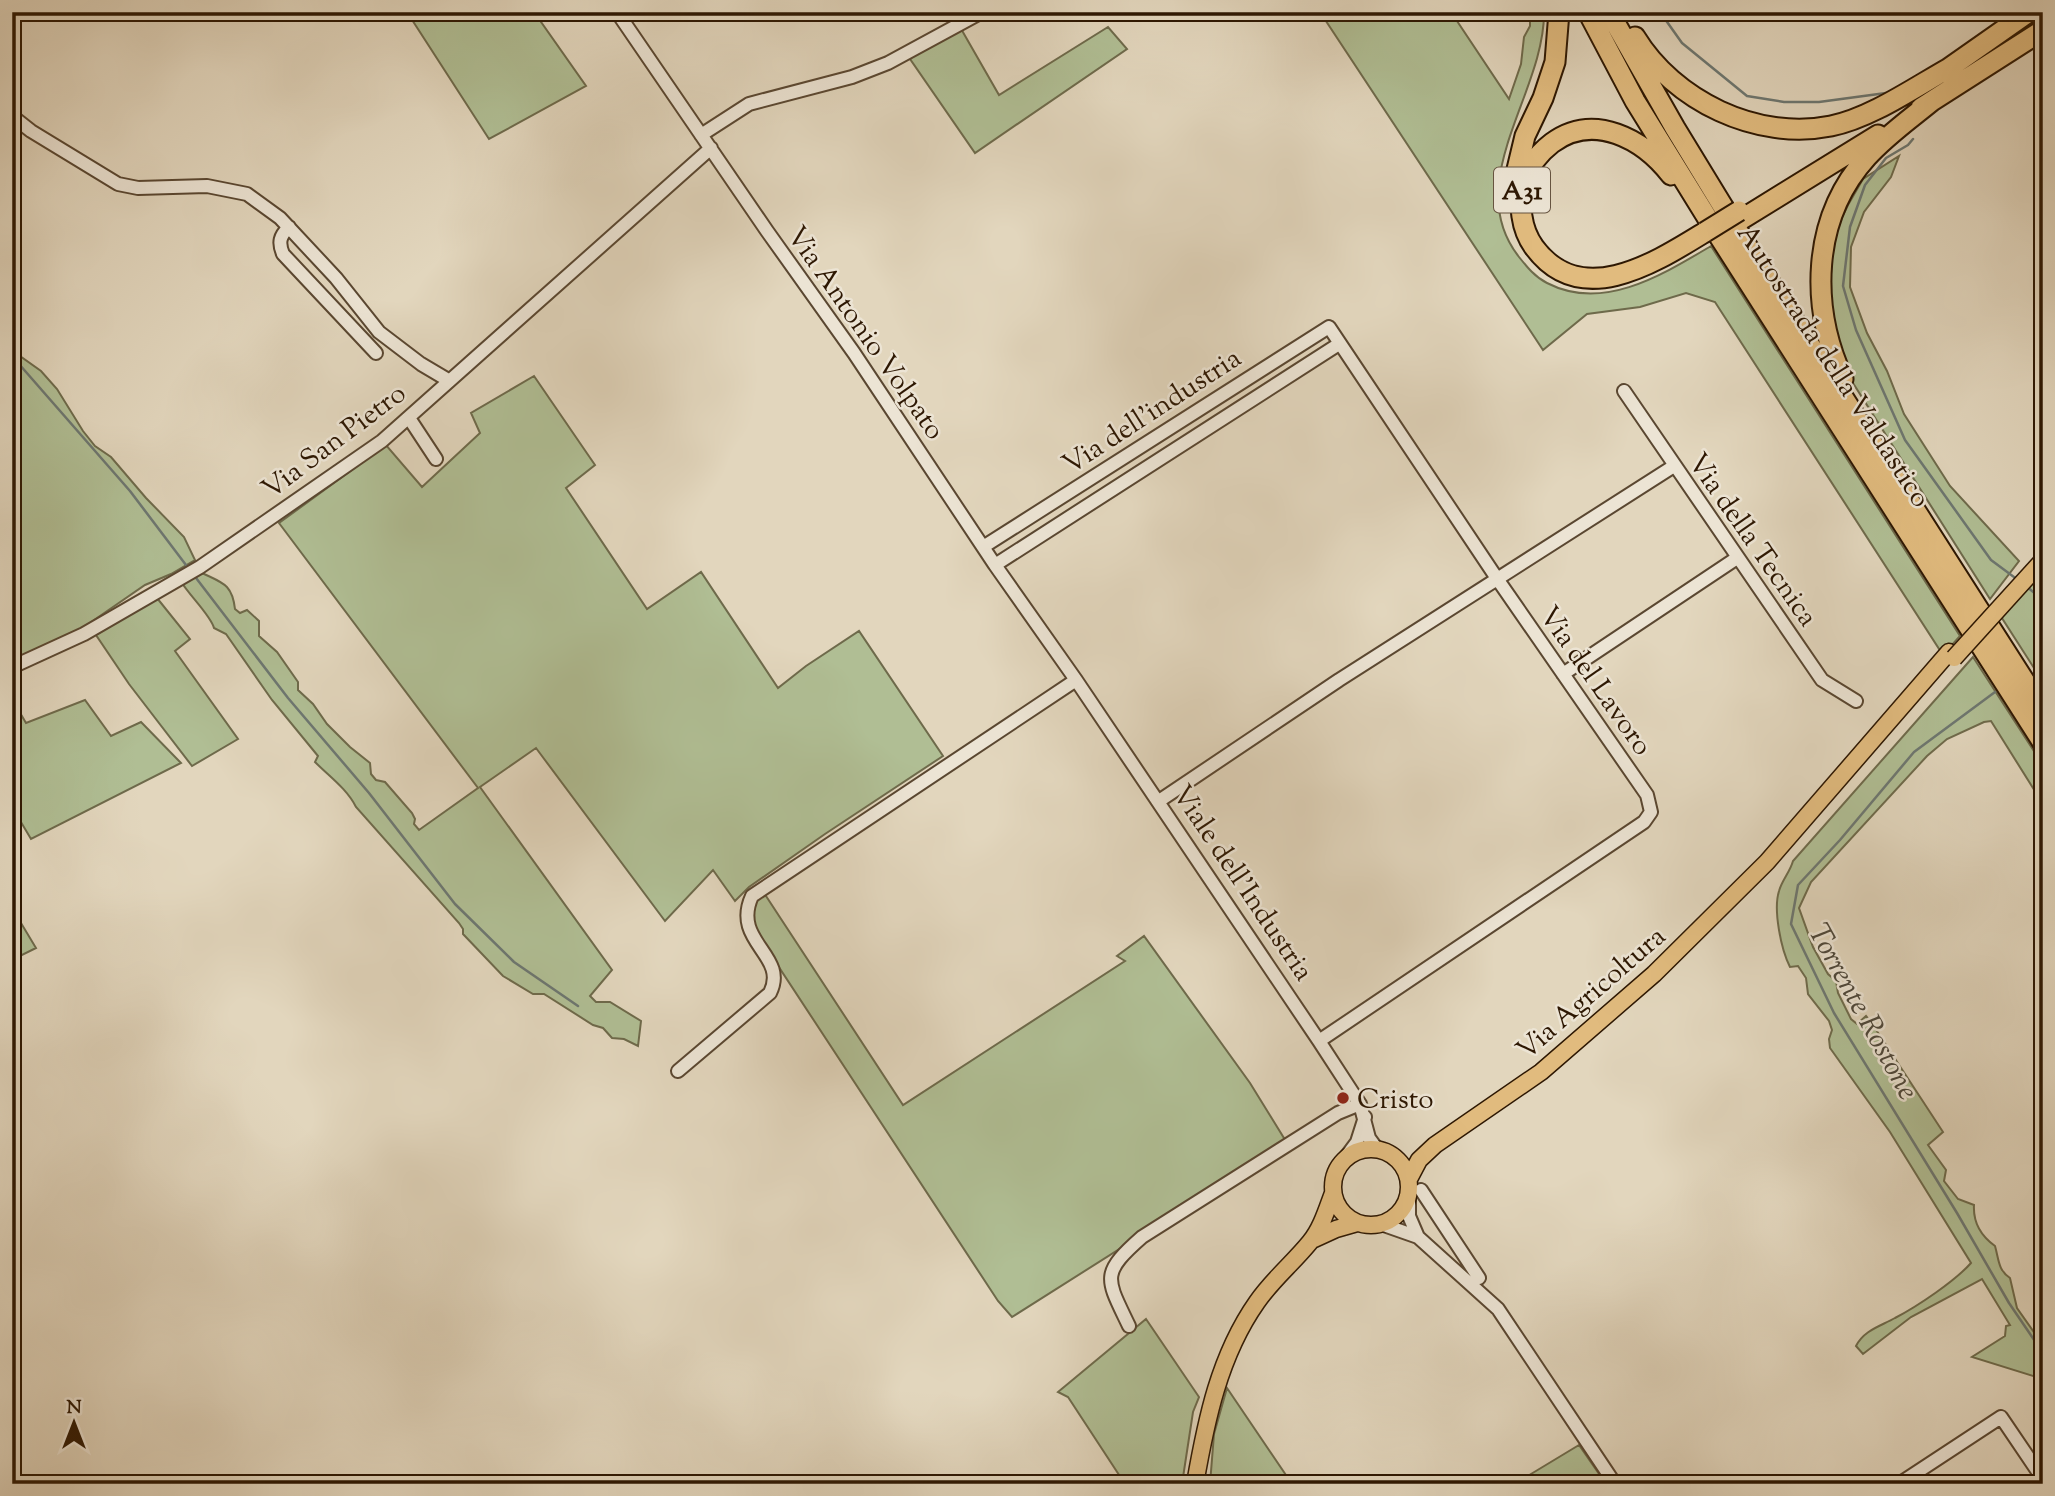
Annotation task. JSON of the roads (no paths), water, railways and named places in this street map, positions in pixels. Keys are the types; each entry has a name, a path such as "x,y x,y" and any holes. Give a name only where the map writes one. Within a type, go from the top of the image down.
{"highway":[{"name":"A31","path":"1559,12 1555,62 1543,98 1525,136 1513,187 1516,229 1529,255 1551,274 1564,280 1581,285 1602,285 1646,275 1707,230"},
{"name":"Autostrada della Valdastico","path":"1588,12 1707,230 2043,743"},
{"name":"Autostrada della Valdastico","path":"1609,12 1751,253 2043,710"},
{"name":"A31","path":"1620,12 1641,47 1688,93 1712,109 1766,127 1804,130 1833,126 1886,103 1951,67"},
{"name":"A31","path":"1740,215 2029,12"},
{"name":"A31","path":"1707,230 1668,171 1632,139 1614,132 1585,130 1558,139 1540,154 1524,181 1521,204 1524,229 1543,257 1573,274 1606,278 1629,273 1659,260 1707,230 1740,215 1932,101 2043,30"},
{"name":"A31","path":"1932,101 1867,157 1843,190 1824,240 1820,276 1821,308 1827,340 1843,380 1974,591 2010,660"}],"main road":[{"name":"Via Agricoltura","path":"1413,1188 1419,1160 1435,1145 1541,1072 1654,974 1767,862 2041,557"},
{"name":"Via Agricoltura","path":"1384,1152 1411,1153 1435,1145"},
{"path":"1384,1152 1355,1152 1339,1166 1332,1184 1341,1212 1357,1223 1369,1226 1381,1224 1399,1213 1413,1188"},
{"name":"Viale dell'Industria","path":"1384,1152 1405,1169 1413,1188"},
{"path":"1195,1484 1210,1406 1219,1376 1237,1338 1256,1303 1312,1240 1333,1193"},
{"path":"1312,1240 1357,1223"}],"street":[{"name":"Via Antonio Volpato","path":"617,12 854,353 995,565 1076,680"},
{"path":"702,135 749,104 852,77 888,63 982,12"},
{"path":"12,116 31,131 118,184 138,188 207,186 247,194 289,227 336,278 379,332 421,364 448,380"},
{"name":"Via San Pietro","path":"12,667 84,634 200,567 382,441 711,148"},
{"path":"289,227 281,234 279,242 283,254 376,353"},
{"name":"Via dell'industria","path":"983,547 1329,327 1339,344 995,565"},
{"path":"1308,339 1320,356"},
{"path":"1339,344 1498,580"},
{"name":"Via della Tecnica","path":"1624,391 1822,680 1856,701"},
{"path":"409,418 435,458"},
{"path":"1159,801 1339,680 1674,466"},
{"path":"1563,674 1737,558"},
{"name":"Via del Lavoro","path":"1319,1041 1644,822 1651,812 1647,794 1498,580"},
{"path":"678,1070 770,993 775,982 775,973 746,919 747,906 752,896 1076,680"},
{"name":"Viale dell'Industria","path":"1076,680 1319,1041 1360,1104 1369,1138 1384,1152"},
{"path":"1129,1326 1111,1290 1109,1277 1115,1263 1124,1253 1142,1237 1338,1113 1360,1104"},
{"path":"1339,1166 1357,1142 1365,1116"},
{"path":"1413,1188 1453,1238 1479,1278"},
{"name":"Viale dell'Industria","path":"1413,1188 1409,1216 1418,1237"},
{"path":"1381,1224 1418,1237 1499,1309 1615,1484"},
{"path":"1436,1253 1453,1238"},
{"path":"1899,1484 1999,1417 2004,1417 2043,1479"}],"waterway":[{"name":"Torrente Rostone","path":"1660,12 1682,43 1747,96 1784,102 1819,102 1890,94"},
{"name":"Torrente Rostone","path":"1913,139 1886,158 1865,185 1850,227 1843,286 1856,330 1905,440 1991,560 2018,580"},
{"path":"12,356 130,491 189,569"},
{"path":"193,574 288,698 369,793 455,904 514,962 578,1006"},
{"name":"Torrente Rostone","path":"2026,586 2043,600"},
{"name":"Torrente Rostone","path":"2035,662 2043,657"},
{"name":"Torrente Rostone","path":"1995,692 1914,752 1798,885 1791,924 1834,1013 2009,1303 2043,1353"}],"place":[{"name":"Cristo","path":"1343,1098"}]}
